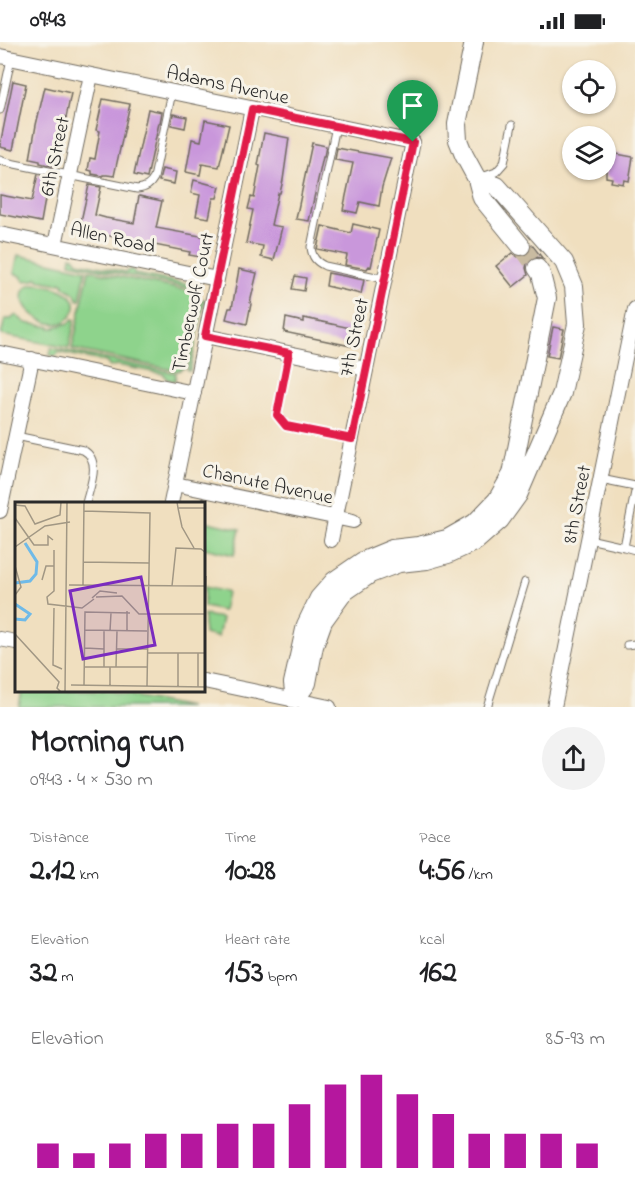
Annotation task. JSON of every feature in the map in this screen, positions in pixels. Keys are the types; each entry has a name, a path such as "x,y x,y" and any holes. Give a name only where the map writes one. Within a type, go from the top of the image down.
{"street":[{"path":"474,42 458,123 458,140 477,179 482,198 521,246"},
{"name":"Adams Avenue","path":"5,58 413,142"},
{"name":"6th Street","path":"56,245 91,75"},
{"name":"Timberwolf Court","path":"171,502 252,109"},
{"name":"7th Street","path":"331,540 413,142"},
{"path":"294,703 307,683 314,646 323,621 344,592 370,574 399,563 427,560 448,554 476,541 500,520 518,495 562,393 577,324 574,286 564,262 497,186 477,179"},
{"name":"Allen Road","path":"0,234 217,279"},
{"path":"294,703 293,683 306,625 318,598 334,581 363,561 392,549 447,539 475,523 497,500 512,474 547,298 541,274 537,268"},
{"name":"8th Street","path":"554,707 588,539 631,347 635,309"},
{"path":"205,336 366,369"},
{"path":"0,353 194,393"},
{"path":"0,511 32,359"},
{"name":"Chanute Avenue","path":"175,484 353,521"},
{"path":"0,639 15,642"},
{"path":"206,681 294,703 329,707"}],"lane":[{"path":"0,110 5,58"},
{"path":"0,160 137,189 147,187 154,178 172,92"},
{"path":"477,179 496,172 500,168 506,157 512,125"},
{"path":"336,126 311,247 312,252 318,263 325,266 385,279"},
{"path":"289,353 277,415 286,426 352,439"},
{"path":"16,436 83,450 92,456 94,466 86,502"},
{"path":"601,479 635,486"},
{"path":"624,547 635,492"},
{"path":"588,539 635,550"},
{"path":"487,707 525,582"}],"green space":[{"path":"18,255 86,270 80,300 60,282 59,284 37,278 24,281 21,276 14,273"},
{"path":"71,256 78,262 125,272 132,269 135,274 187,284 188,281 195,282 193,289 70,263"},
{"path":"89,270 193,292 198,295 184,368 178,371 72,349"},
{"path":"32,284 54,287 69,294 74,299 73,313 65,321 55,324 34,315 26,307 23,299 24,290"},
{"path":"202,299 205,299 190,371 187,370"},
{"path":"16,315 26,323 50,328 75,320 69,348 1,335 5,319 11,319"},
{"path":"51,348 176,373 175,381 167,379 164,374 117,365 110,367 106,362 59,352 56,356 50,355"},
{"path":"206,521 240,529 234,555 206,548"},
{"path":"206,587 227,592 223,611 206,607"},
{"path":"206,615 222,618 218,637 206,634"},
{"path":"22,692 114,692 189,707 19,707"}],"building":[{"path":"13,81 26,84 13,150 0,147 0,145"},
{"path":"45,87 71,93 65,123 60,123 55,150 59,151 56,163 52,166 30,159"},
{"path":"103,99 130,104 114,176 92,174 92,171 88,170 90,158 95,159 100,131 96,130"},
{"path":"148,109 162,112 147,178 134,175"},
{"path":"173,114 187,117 185,128 171,125"},
{"path":"205,120 229,125 219,167 202,164 200,175 186,172 192,139 201,141"},
{"path":"264,133 289,138 283,180 271,225 282,227 274,260 261,257 263,246 246,243 253,210 248,209 251,197 254,198"},
{"path":"312,143 326,146 309,221 296,219"},
{"path":"337,148 391,158 379,206 360,202 357,213 343,210 353,163 335,160"},
{"path":"616,154 633,157 629,181 624,180 623,184 611,182 616,180"},
{"path":"162,169 176,172 174,184 159,181"},
{"path":"38,174 49,177 41,222 0,214 0,195 32,201"},
{"path":"194,180 220,187 217,198 213,198 209,218 196,216 200,195 191,193"},
{"path":"89,185 101,187 95,215 106,218 134,223 139,196 162,201 156,228 206,237 200,257 189,255 190,252 79,230"},
{"path":"353,224 379,230 371,267 367,269 345,265 347,255 317,249 322,226 351,233"},
{"path":"532,245 543,259 537,257 530,259 526,268 528,275 513,287 496,266 512,253 518,257 528,255"},
{"path":"239,269 257,273 247,324 226,319 229,308 232,308"},
{"path":"328,273 364,280 361,294 326,286"},
{"path":"295,276 306,278 304,291 292,289"},
{"path":"286,318 304,322 304,318 355,329 351,346 284,332"},
{"path":"553,327 564,329 558,358 547,356"}],"tunnel":[{"path":"521,246 537,268"}],"route":[{"path":"252,109 413,142 352,439 286,426 277,415 289,353 205,336 252,109"}]}
